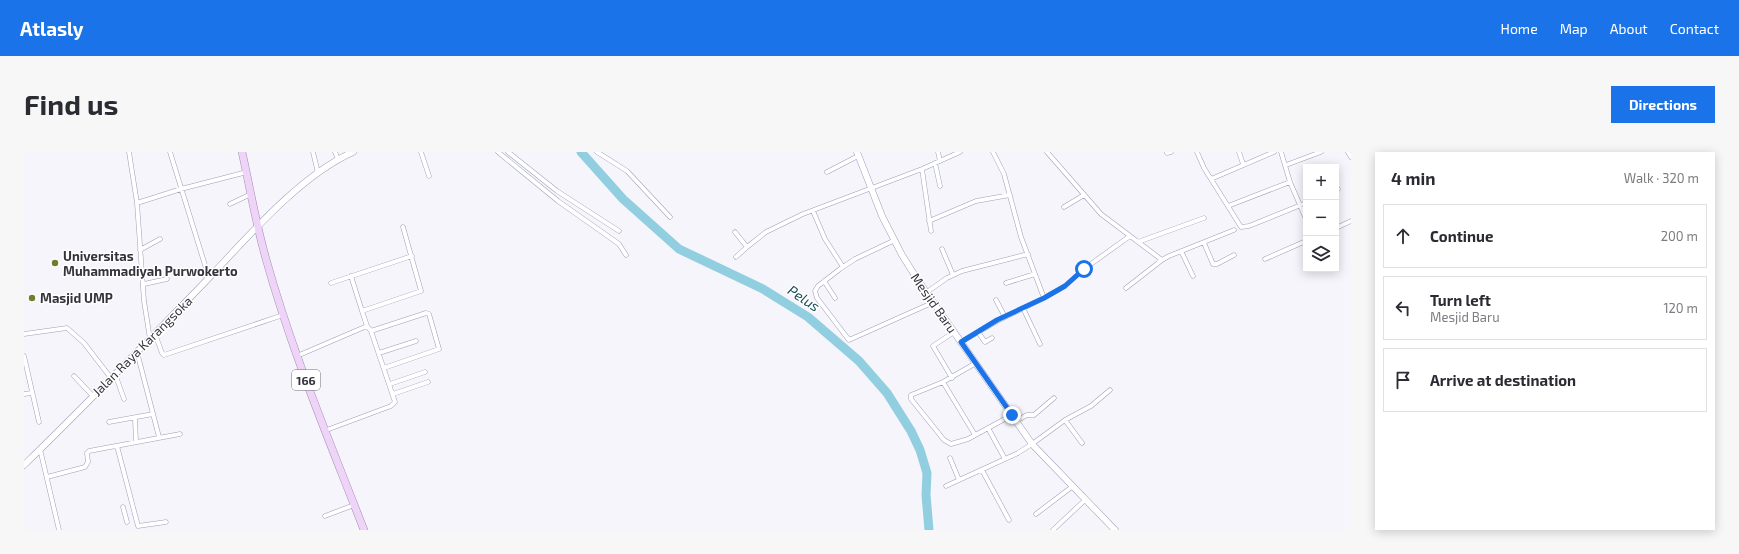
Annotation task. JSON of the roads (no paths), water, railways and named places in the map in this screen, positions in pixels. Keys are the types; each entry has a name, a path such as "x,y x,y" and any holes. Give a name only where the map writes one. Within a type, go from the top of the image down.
{"main road":[{"name":"166","path":"242,152 265,258 283,315 324,431 364,530"}],"street":[{"path":"129,152 137,203 146,316 152,337 162,354 164,355 283,315"},
{"path":"170,152 209,278"},
{"path":"313,152 318,173"},
{"path":"335,152 338,159"},
{"name":"Jalan Raya Karangsoka","path":"24,465 138,352 258,227 296,191 318,173 338,159 353,152"},
{"path":"421,152 429,176"},
{"path":"498,152 558,201 619,244 626,255"},
{"path":"508,152 557,191 619,231"},
{"path":"596,152 627,171 670,217"},
{"path":"938,152 940,160"},
{"path":"736,257 766,232 813,211 922,169 960,152"},
{"path":"994,152 1004,174 1021,237 1044,298"},
{"path":"1048,153 1054,152"},
{"path":"1198,152 1211,179 1240,225 1246,227 1301,206"},
{"path":"1239,152 1243,164"},
{"path":"1211,179 1274,152"},
{"path":"1281,152 1290,182 1303,211"},
{"path":"1286,165 1321,152"},
{"path":"1348,152 1351,157"},
{"path":"1048,153 1101,214 1162,260"},
{"path":"827,172 857,154"},
{"name":"Mesjid Baru","path":"857,154 882,216 902,255 954,332 1032,444 1115,530"},
{"path":"935,163 940,186"},
{"path":"922,169 931,231"},
{"path":"137,203 247,172"},
{"path":"1228,206 1290,182"},
{"path":"230,204 251,194"},
{"path":"930,221 976,201 1010,195"},
{"path":"1064,207 1084,195"},
{"path":"813,211 824,239 843,267"},
{"path":"1138,242 1204,218"},
{"path":"1339,227 1351,221"},
{"path":"362,312 421,291 403,227"},
{"path":"1126,288 1162,260 1234,230"},
{"path":"735,232 747,247"},
{"path":"961,342 1065,286 1084,269 1130,236"},
{"path":"140,250 160,239"},
{"path":"895,240 855,258 824,281 816,289 817,298 849,340 934,302"},
{"path":"1265,259 1303,242"},
{"path":"1204,243 1213,264 1222,262 1234,254"},
{"path":"942,249 953,275"},
{"path":"1181,251 1193,276"},
{"path":"927,292 953,275 979,266 1028,254"},
{"path":"331,283 412,256"},
{"path":"1006,283 1035,274"},
{"path":"324,431 389,407 395,402 371,331 367,326 362,312 351,276"},
{"path":"144,284 167,279"},
{"path":"824,281 835,298"},
{"path":"996,300 1005,317"},
{"path":"1023,308 1040,344"},
{"path":"371,331 426,312 429,314 439,349 384,368"},
{"path":"297,356 367,326"},
{"path":"24,334 67,328 84,343 113,376 124,399"},
{"path":"952,378 933,346 954,332"},
{"path":"978,332 985,342 992,338"},
{"path":"378,353 416,341"},
{"path":"138,352 159,437"},
{"path":"24,356 39,422"},
{"path":"977,363 952,378 911,395 911,399 949,444 955,444 975,435 1012,415"},
{"path":"390,384 425,372"},
{"path":"74,376 93,396"},
{"path":"393,394 428,382"},
{"path":"943,382 975,435"},
{"path":"946,486 1005,459 1032,444 1065,420 1091,406 1110,390"},
{"path":"24,394 32,393"},
{"path":"1016,421 1027,415 1034,415 1054,398"},
{"path":"109,422 153,414"},
{"path":"134,418 136,442"},
{"path":"1065,420 1082,443"},
{"path":"988,428 1005,459"},
{"path":"47,477 85,467 88,462 87,453 89,451 180,434"},
{"path":"117,446 138,526 166,522"},
{"path":"40,449 59,530"},
{"path":"950,458 959,480"},
{"path":"982,470 1008,520"},
{"path":"1036,514 1073,486"},
{"path":"1053,530 1085,500"},
{"path":"325,516 354,505"},
{"path":"123,507 127,522"},
{"path":"125,513 134,512"}],"waterway":[{"name":"Pelus","path":"581,152 623,199 679,249 763,289 808,317 859,361 887,393 911,431 920,450 927,473 926,495 929,530"}],"place":[{"name":"Universitas Muhammadiyah Purwokerto","path":"55,263"},
{"name":"Masjid UMP","path":"32,298"}]}
